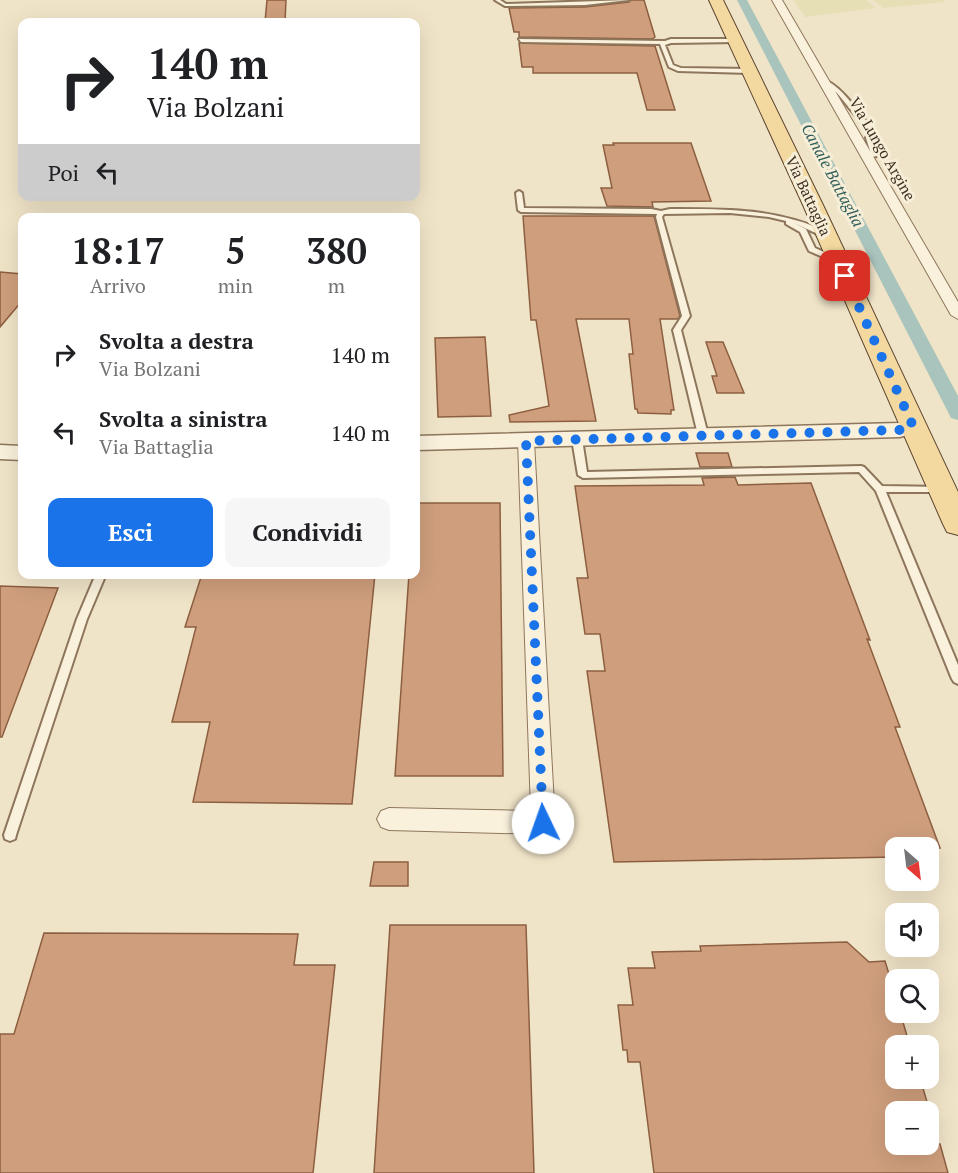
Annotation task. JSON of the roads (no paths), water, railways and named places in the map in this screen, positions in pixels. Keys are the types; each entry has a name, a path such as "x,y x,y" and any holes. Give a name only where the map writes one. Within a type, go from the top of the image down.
{"main road":[{"name":"Via Battaglia","path":"716,0 750,71 807,210 826,234 958,524"}],"street":[{"name":"Via Lungo Argine","path":"777,0 958,315"},
{"path":"420,443 900,430 913,426"},
{"path":"389,819 543,823 526,441"},
{"path":"0,452 18,453"}],"lane":[{"path":"497,0 505,5 585,4 627,0"},
{"path":"521,40 666,43"},
{"path":"736,41 670,41 662,44 671,66 680,70 750,71"},
{"path":"519,193 521,210 747,212 783,216 802,222 826,234"},
{"path":"783,216 807,210"},
{"path":"747,212 798,227 806,235 812,249 838,261"},
{"path":"661,213 659,217 686,316 677,330 703,435"},
{"path":"577,439 583,475 861,470 880,489 958,679"},
{"path":"880,489 942,489"},
{"path":"10,835 82,620 99,579"}],"waterway":[{"name":"Canale Battaglia","path":"742,0 958,414"}]}
